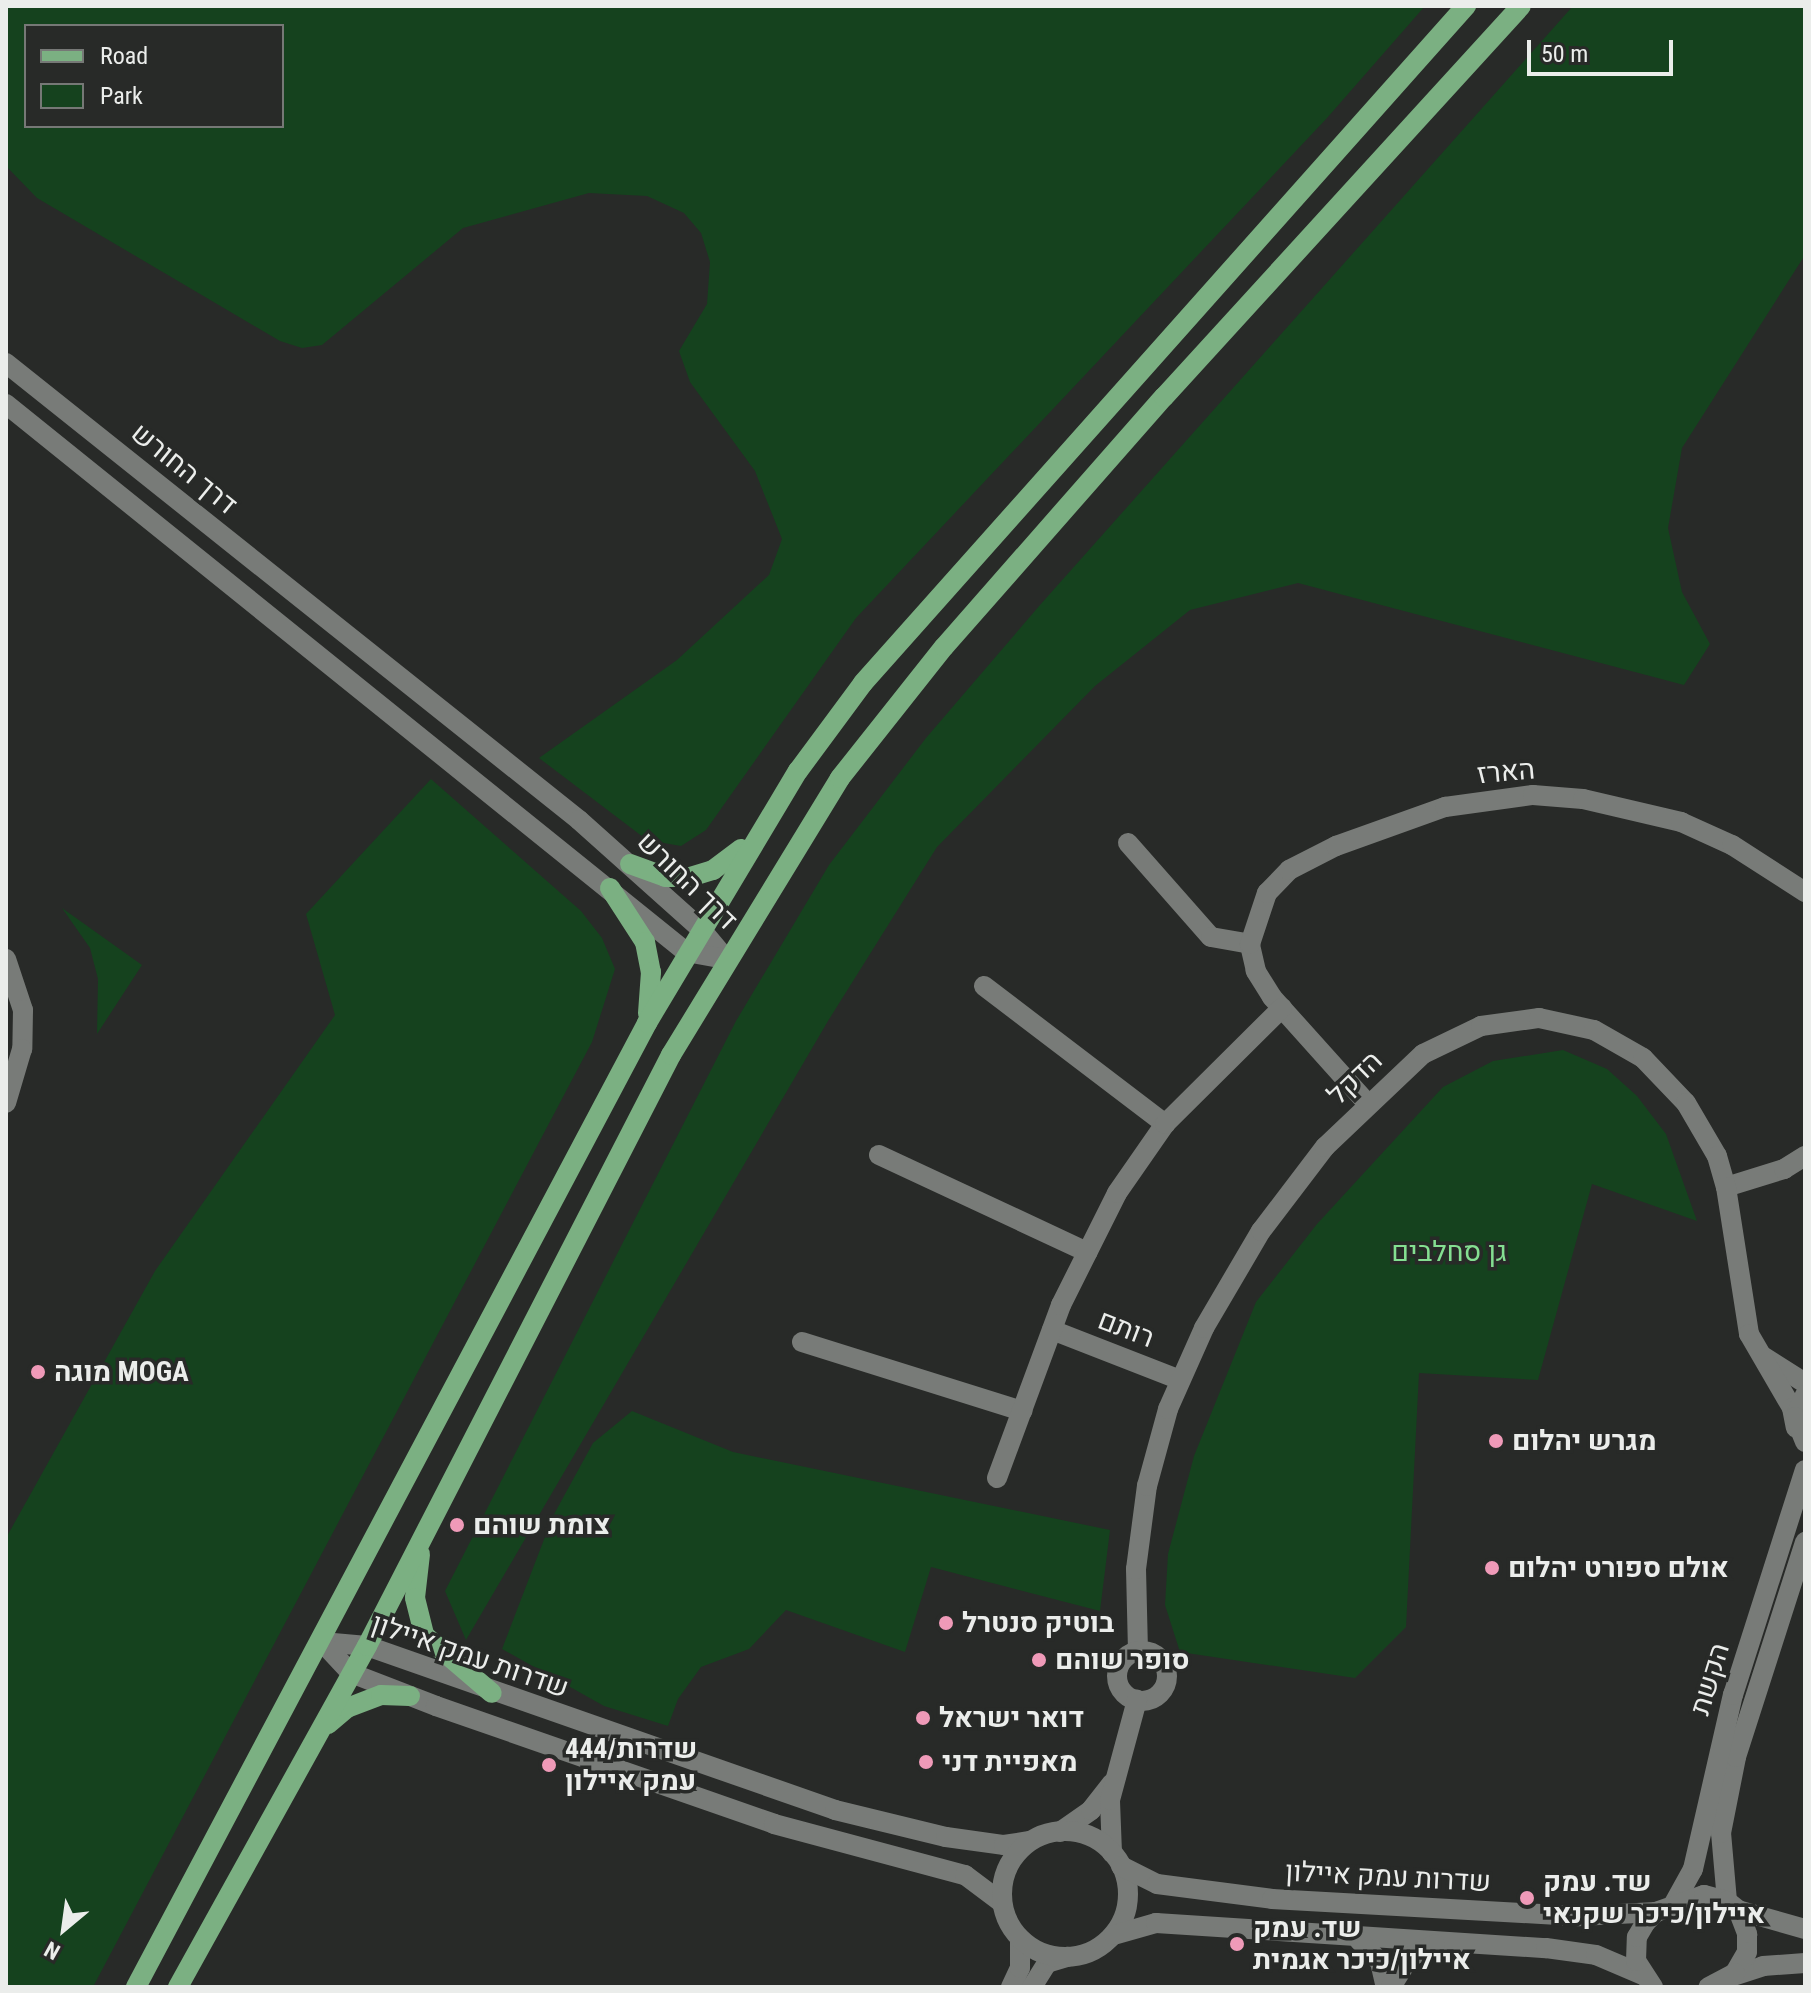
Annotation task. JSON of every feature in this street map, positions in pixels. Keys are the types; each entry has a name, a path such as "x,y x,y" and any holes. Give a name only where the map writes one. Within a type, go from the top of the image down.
{"main road":[{"path":"136,1987 322,1642 647,1023 755,836 863,683 1466,6"},
{"path":"178,1987 313,1737 367,1646 671,1055 726,959 840,778 944,647 1521,6"},
{"path":"630,864 665,877 690,877 713,870 755,836"},
{"path":"610,888 645,942 651,972 647,1023"},
{"path":"422,1542 415,1598 424,1635 492,1693"},
{"path":"313,1737 360,1702 381,1695 410,1696"}],"street":[{"name":"דרך החורש","path":"6,363 630,864 700,928 726,959"},
{"name":"דרך החורש","path":"6,404 686,952 726,959"},
{"name":"הארז","path":"1250,944 1267,893 1289,870 1385,826 1445,807 1500,798 1583,799 1681,822 1732,845 1805,892"},
{"path":"1128,843 1211,937 1250,944 1256,971 1282,1008 1367,1103"},
{"path":"6,959 23,1010 22,1049 6,1103"},
{"path":"984,986 1165,1124"},
{"path":"997,1478 1052,1330 1117,1193 1165,1124 1282,1008"},
{"name":"הדקל","path":"1138,1651 1136,1569 1142,1514 1157,1445 1180,1380 1204,1328 1261,1231 1325,1147 1367,1103 1423,1054 1450,1038 1509,1020 1568,1023 1621,1044 1666,1080 1703,1129 1726,1187 1744,1317 1755,1349 1792,1408 1800,1436"},
{"path":"879,1155 1087,1252"},
{"path":"1726,1187 1784,1169 1805,1156"},
{"name":"רותם","path":"1052,1330 1180,1380"},
{"path":"802,1342 1022,1411"},
{"path":"1755,1349 1783,1373 1805,1383"},
{"path":"1805,1395 1797,1406 1805,1461"},
{"name":"הקשת","path":"1650,1984 1636,1961 1637,1937 1665,1908 1696,1860 1733,1695 1805,1470"},
{"name":"הקשת","path":"1718,1982 1747,1952 1747,1934 1732,1906 1721,1833 1736,1757 1805,1542"},
{"name":"שדרות עמק איילון","path":"322,1642 367,1646 492,1693 835,1810 946,1837 1004,1845 1030,1841"},
{"name":"שדרות עמק איילון","path":"322,1642 351,1673 410,1696 774,1824 965,1875 1001,1902"},
{"path":"1138,1651 1156,1655 1167,1677 1154,1698 1137,1700 1125,1694 1118,1678 1123,1659 1138,1651"},
{"path":"1114,1935 1128,1901 1108,1832 1115,1779 1137,1700"},
{"path":"1067,1957 1036,1951 1020,1939 1001,1902 1007,1868 1030,1841 1060,1832 1091,1810 1115,1779"},
{"path":"1060,1832 1084,1834 1117,1859"},
{"name":"שדרות עמק איילון","path":"1117,1859 1157,1884 1272,1899 1580,1916 1665,1908 1704,1895 1732,1906"},
{"path":"1732,1906 1805,1929"},
{"path":"1032,1987 1047,1963 1088,1954 1114,1935 1156,1923 1359,1940 1575,1951 1614,1960 1650,1984"},
{"path":"1011,1987 1020,1968 1020,1939"},
{"path":"1359,1940 1380,1962 1388,1987"},
{"path":"1388,1987 1410,1957 1439,1943"},
{"path":"1718,1982 1763,1966 1805,1963"}],"green space":[{"path":"6,6 1425,6 1327,118 856,618 706,830 681,846 647,840 539,758 677,660 769,575 782,539 755,471 690,382 679,351 707,304 710,262 701,233 684,213 647,196 589,193 463,228 322,345 302,348 280,341 37,198 6,166"},
{"path":"1573,6 1805,6 1805,255 1682,448 1668,528 1682,592 1710,644 1684,685 1298,583 1190,610 1095,686 937,847 828,1021 466,1640 445,1591 736,1021 829,865 926,738 1040,605"},
{"path":"431,779 581,911 602,938 615,969 592,1042 93,1987 6,1987 6,1538 155,1271 335,1015 306,914"},
{"path":"62,908 142,965 97,1034 98,979 90,948"},
{"name":"גן סחלבים","path":"1563,1050 1607,1069 1637,1096 1666,1134 1697,1221 1592,1184 1538,1380 1419,1373 1406,1627 1355,1678 1180,1652 1165,1605 1168,1554 1194,1456 1256,1302 1317,1224 1443,1087 1493,1061"},
{"path":"632,1411 733,1452 1110,1530 1100,1611 931,1567 905,1652 786,1610 749,1649 701,1667 678,1699 668,1726 604,1706 502,1649 553,1516 593,1443"}],"place":[{"name":"מוגה MOGA","path":"38,1372"},
{"name":"מגרש יהלום","path":"1496,1441"},
{"name":"צומת שוהם","path":"457,1525"},
{"name":"אולם ספורט יהלום","path":"1492,1568"},
{"name":"בוטיק סנטרל","path":"946,1623"},
{"name":"סופר שוהם","path":"1039,1660"},
{"name":"דואר ישראל","path":"923,1718"},
{"name":"מאפיית דני","path":"926,1762"},
{"name":"444/שדרות עמק איילון","path":"549,1765"},
{"name":"שד. עמק איילון/כיכר שקנאי","path":"1527,1898"},
{"name":"שד. עמק איילון/כיכר אגמית","path":"1237,1944"}]}
